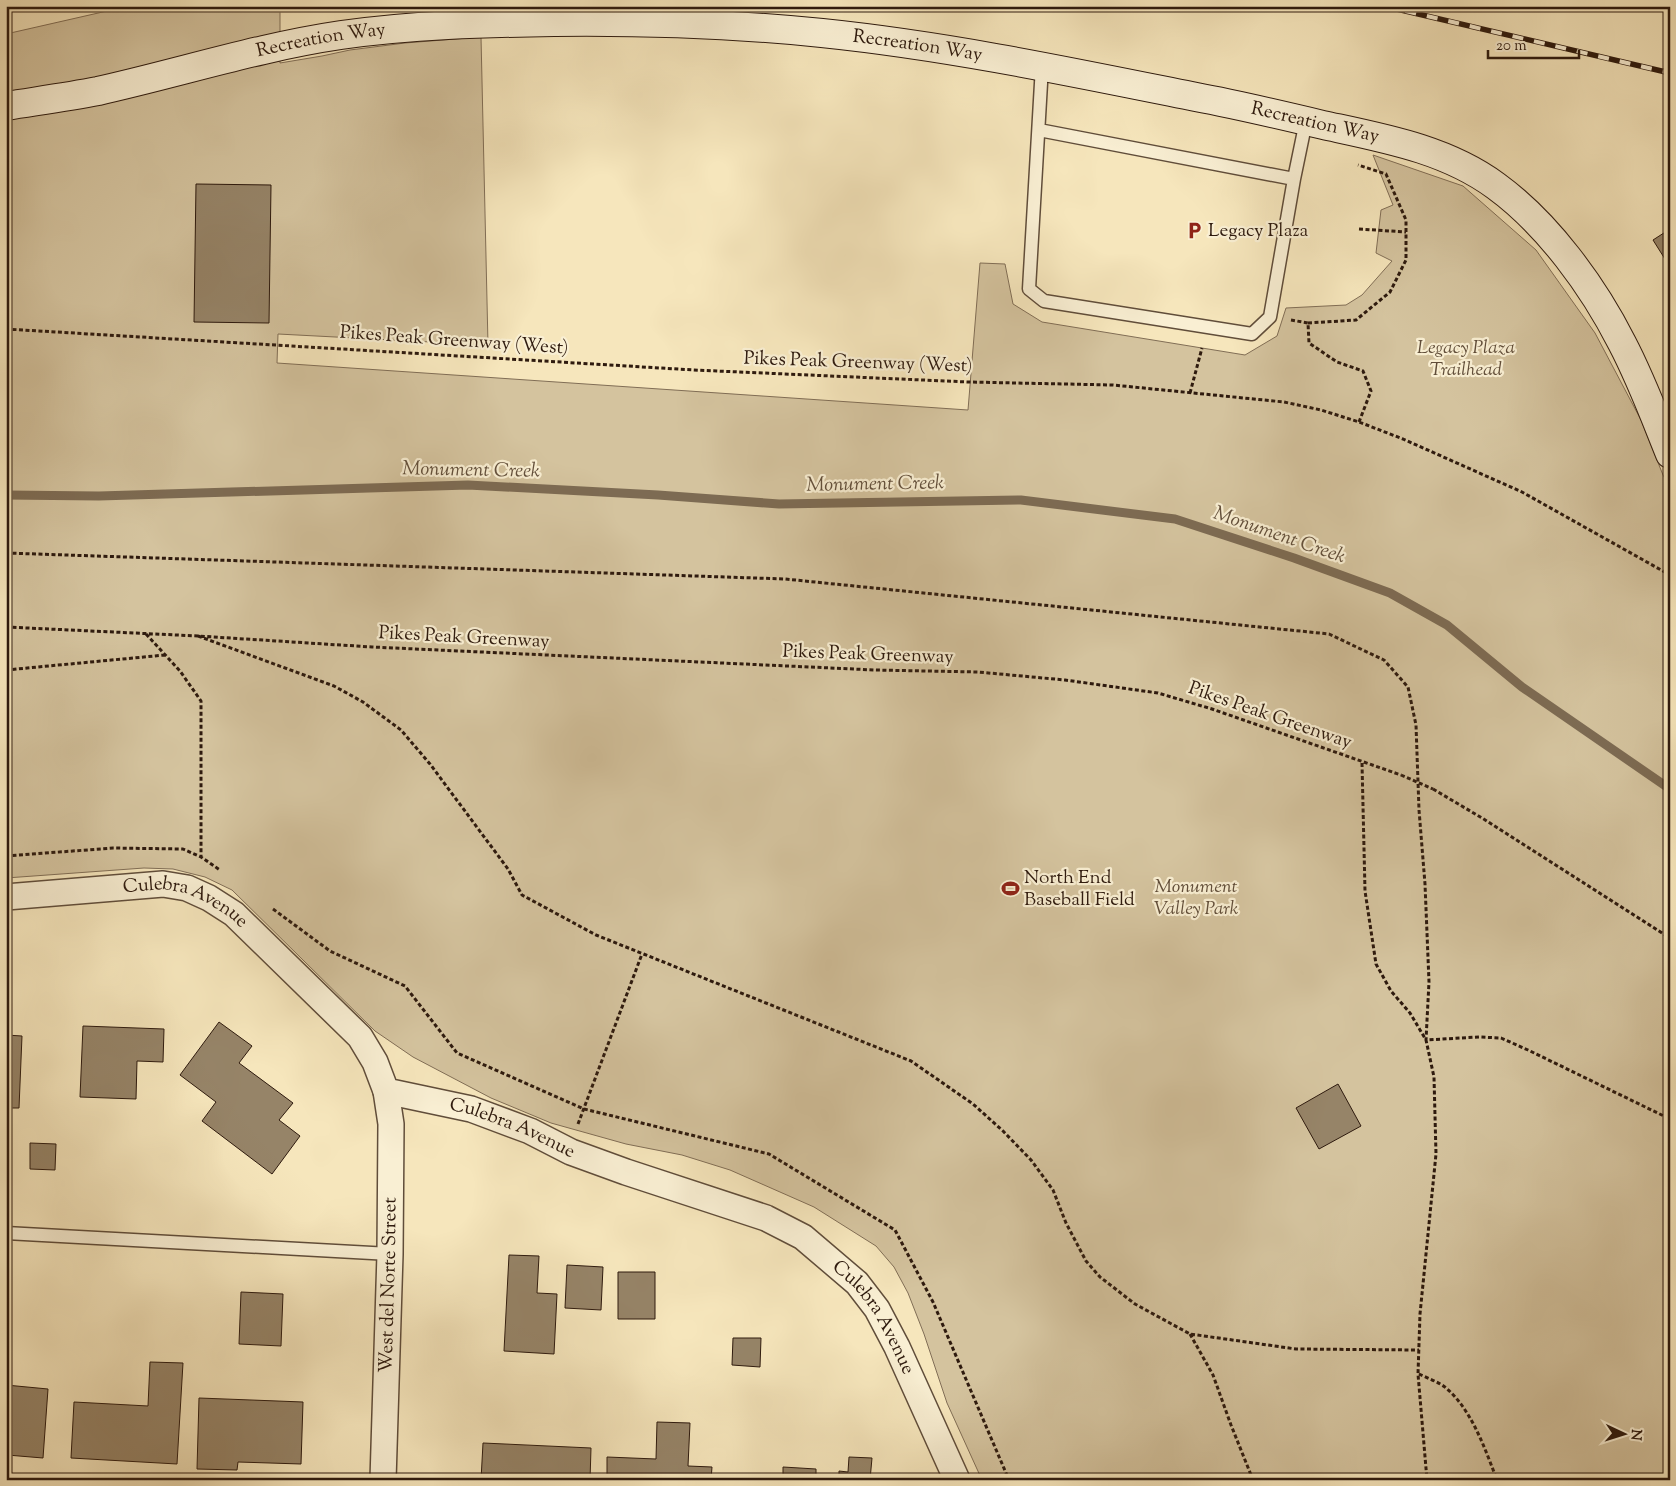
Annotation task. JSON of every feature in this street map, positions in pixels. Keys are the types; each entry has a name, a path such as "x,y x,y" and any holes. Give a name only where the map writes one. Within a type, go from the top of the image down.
{"street":[{"name":"Recreation Way","path":"6,106 95,91 286,45 342,35 399,28 497,22 605,22 737,26 824,33 944,49 1042,66 1231,104 1416,148 1462,164 1494,184 1528,211 1552,237 1596,299 1623,344 1662,413 1670,454"},
{"name":"Culebra Avenue","path":"6,897 163,884 186,888 209,898 234,914 360,1037 375,1062 386,1090 471,1109 530,1131 571,1152 766,1218 803,1237 857,1283 878,1309 897,1347 956,1480"},
{"name":"West del Norte Street","path":"383,1480 390,1254 391,1124 386,1090"}],"lane":[{"path":"1042,66 1029,289 1044,301 1252,334 1270,317 1306,121"},
{"path":"1039,130 1294,179"},
{"path":"6,1233 390,1254"}],"path":[{"path":"1270,317 1308,323 1356,320 1390,292 1406,260 1406,220 1386,174 1353,163"},
{"path":"1359,229 1406,232"},
{"path":"1308,323 1309,342 1337,362 1363,371 1371,391 1359,422"},
{"path":"1190,393 1208,328"},
{"name":"Pikes Peak Greenway (West)","path":"6,330 372,350 686,370 968,382 1114,385 1284,402 1321,410 1359,422 1403,439 1522,492 1670,575"},
{"path":"6,553 785,579 1329,634 1384,660 1408,687 1416,725 1419,810 1425,893 1429,982 1426,1040 1434,1077 1436,1154 1420,1314 1418,1374 1427,1480"},
{"name":"Pikes Peak Greenway","path":"6,627 146,633 372,647 866,669 978,672 1065,680 1158,693 1230,715 1362,763 1401,775 1433,790 1482,818 1670,938"},
{"path":"146,633 180,671 201,701 202,856"},
{"path":"198,636 334,686 363,702 401,730 430,764 508,869 522,895 596,935 911,1061 943,1082 973,1104 1031,1160 1053,1190 1066,1223 1086,1261 1100,1277 1135,1304 1190,1334 1296,1349 1419,1350"},
{"path":"6,670 166,655"},
{"path":"1362,763 1364,891 1376,964 1390,991 1410,1013 1426,1040"},
{"path":"6,856 113,848 183,849 202,856 226,874"},
{"path":"266,904 330,951 405,986 457,1053 584,1109 769,1154 895,1230 933,1302 1009,1480"},
{"path":"571,1152 576,1130 642,954"},
{"path":"1426,1040 1480,1037 1501,1038 1670,1119"},
{"path":"1190,1334 1213,1376 1230,1425 1253,1480"},
{"path":"1418,1374 1446,1387 1462,1406 1475,1429 1497,1480"}],"green space":[{"name":"Monument Valley Park","path":"129,6 280,6 280,63 350,50 405,43 481,37 488,345 278,334 277,363 968,410 980,263 1005,264 1013,304 1042,322 1245,355 1277,336 1286,308 1346,305 1362,295 1392,261 1376,253 1381,210 1393,205 1373,155 1463,186 1536,250 1595,333 1641,420 1670,488 1670,1480 982,1480 947,1403 908,1293 894,1267 876,1246 814,1207 730,1170 682,1155 626,1144 551,1123 491,1098 413,1057 375,1031 232,890 205,877 173,869 144,868 6,878 6,34"}],"building":[{"path":"196,184 271,185 269,323 194,322"},
{"path":"1670,229 1670,267 1653,240"},
{"path":"219,1022 252,1046 239,1063 293,1103 279,1120 300,1136 272,1174 202,1121 216,1102 180,1075"},
{"path":"83,1026 164,1029 163,1062 137,1061 136,1099 80,1097"},
{"path":"6,1035 22,1036 19,1108 6,1108"},
{"path":"1338,1084 1361,1126 1319,1149 1296,1108"},
{"path":"30,1143 56,1144 55,1170 30,1169"},
{"path":"509,1255 539,1256 537,1293 557,1294 554,1354 504,1351"},
{"path":"567,1265 603,1267 601,1310 565,1308"},
{"path":"618,1272 655,1272 655,1319 618,1319"},
{"path":"241,1292 283,1294 281,1346 239,1344"},
{"path":"733,1338 761,1338 760,1367 732,1365"},
{"path":"150,1362 183,1363 177,1464 71,1458 74,1402 148,1406"},
{"path":"6,1385 48,1389 43,1458 7,1455 6,1459"},
{"path":"199,1398 303,1402 301,1464 238,1462 237,1470 197,1469"},
{"path":"657,1422 690,1423 688,1466 712,1467 711,1480 607,1480 607,1457 656,1459"},
{"path":"483,1443 591,1448 590,1480 481,1480"},
{"path":"849,1457 872,1458 870,1480 839,1480 839,1471 848,1472"},
{"path":"783,1467 816,1469 816,1480 783,1480"}],"waterway":[{"name":"Monument Creek","path":"6,495 99,496 468,485 658,495 779,504 1021,500 1175,519 1294,558 1390,593 1447,625 1522,687 1670,789"}],"railway":[{"path":"1384,6 1670,73"}],"place":[{"name":"Legacy Plaza","path":"1194,231"},
{"name":"North End Baseball Field","path":"1010,889"}],"park label":[{"name":"Legacy Plaza Trailhead","path":"1466,359"}]}
